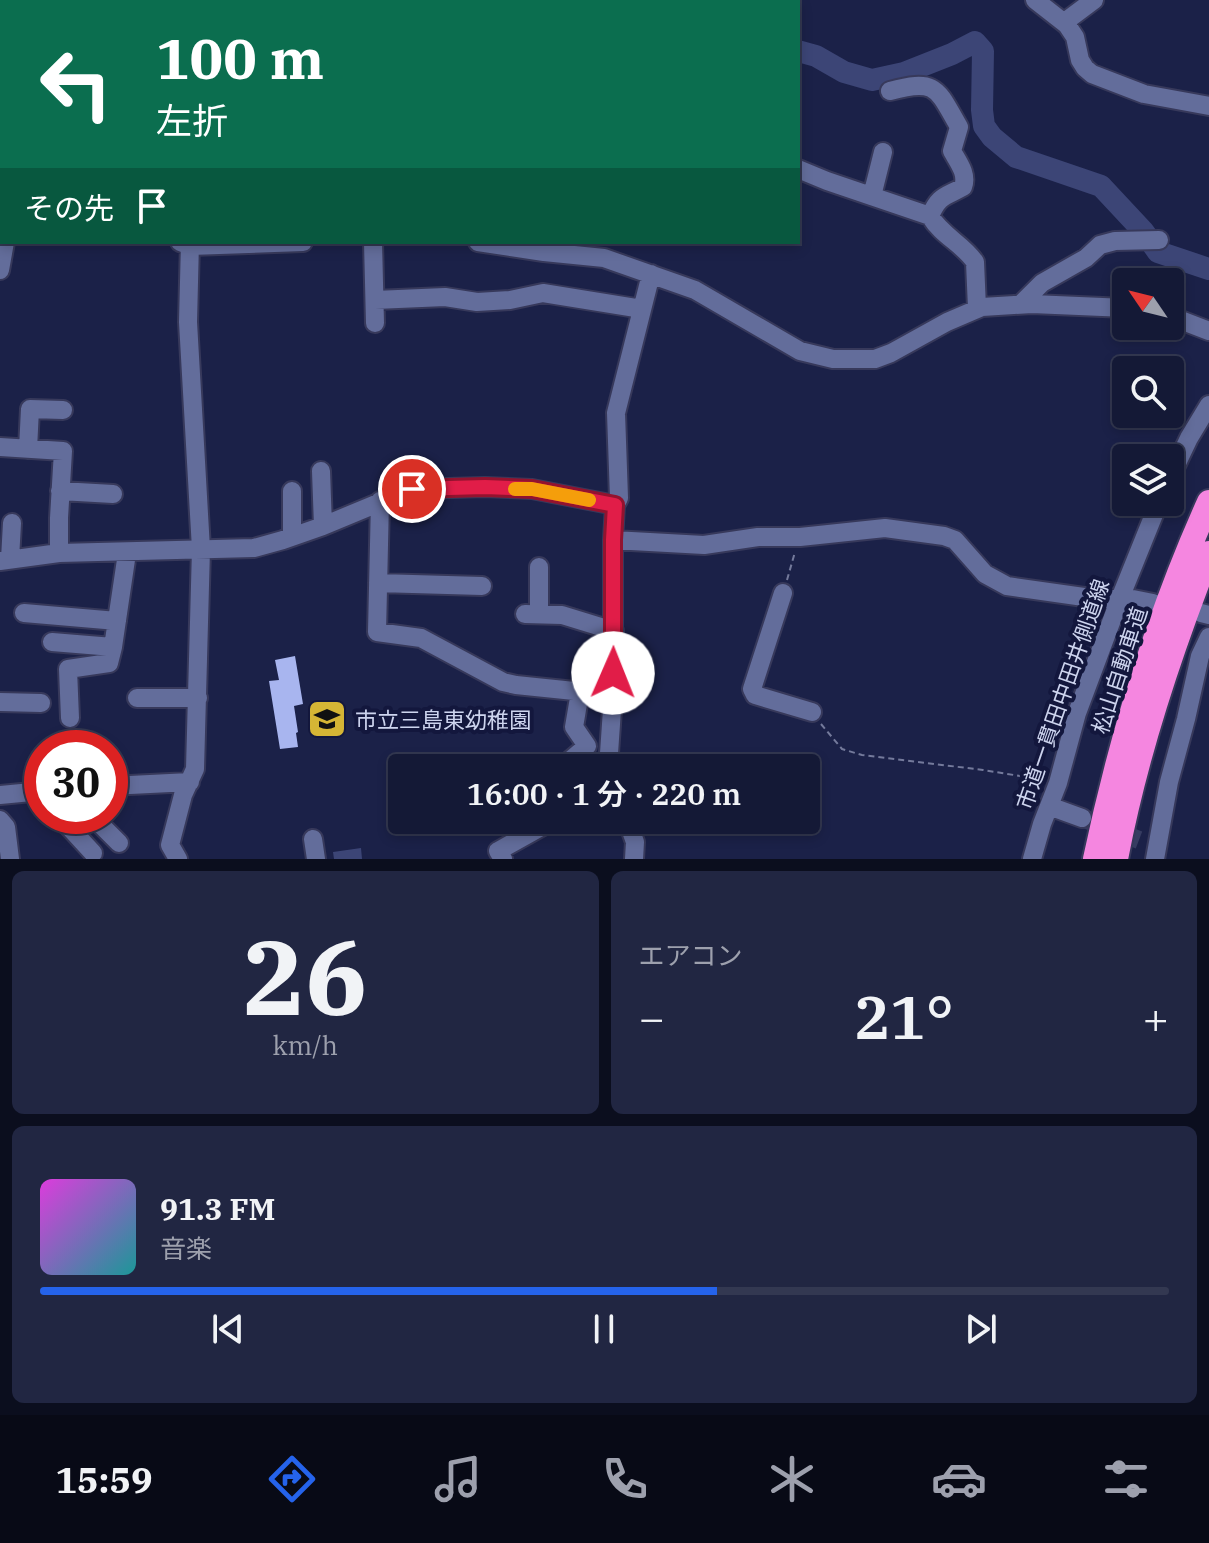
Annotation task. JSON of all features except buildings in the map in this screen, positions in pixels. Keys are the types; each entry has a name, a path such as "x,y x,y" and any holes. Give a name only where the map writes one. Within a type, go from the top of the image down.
{"highway":[{"name":"松山自動車道","path":"1095,859 1125,731 1150,651 1209,502"},
{"name":"松山自動車道","path":"1116,859 1138,762 1184,618 1209,553"}],"street":[{"path":"1035,0 1067,25 1075,37 1080,60 1092,74 1144,94 1209,106"},
{"path":"1067,25 1070,18 1094,0"},
{"path":"890,91 924,85 939,93 959,127 952,151 966,180 963,187 942,196 930,216"},
{"path":"872,196 883,152"},
{"path":"800,170 930,216 952,242 975,262 977,308"},
{"path":"1021,304 1042,283 1086,258 1100,245 1115,241 1159,240"},
{"path":"0,270 5,244"},
{"path":"178,859 170,845 183,795 195,769 201,549 188,322 187,244"},
{"path":"373,244 375,323"},
{"path":"491,244 544,252 607,250 651,274 695,290 800,351 833,359 875,359 977,308 1001,304 1112,307"},
{"path":"609,754 613,695 613,540 615,505 619,498 616,413 651,274"},
{"path":"375,300 445,297 477,302 510,300 543,293 642,309"},
{"path":"1184,321 1209,331"},
{"path":"1184,449 1209,405"},
{"path":"28,449 30,409 63,410"},
{"path":"0,447 63,451 59,553"},
{"path":"321,471 323,526"},
{"path":"12,523 5,560 59,553 254,548 323,526 412,489 532,489 615,505"},
{"path":"60,491 113,494"},
{"path":"292,491 292,537"},
{"path":"380,501 377,632 421,638 503,682 613,695"},
{"name":"市道一貫田中田井側道線","path":"1032,859 1058,783 1077,713 1153,516"},
{"path":"613,540 704,545 758,537 800,537 885,528 955,540 985,574 1007,586 1153,603"},
{"path":"70,718 68,669 109,663 127,553"},
{"path":"539,567 532,614 562,615 614,631"},
{"path":"378,583 482,586"},
{"path":"783,593 752,689 755,695 812,712"},
{"path":"24,613 117,621"},
{"path":"1139,840 1156,854 1169,782 1200,656 1209,637"},
{"path":"52,642 113,647"},
{"path":"578,754 587,746 574,727 580,692"},
{"path":"137,698 198,698"},
{"path":"0,702 41,703"},
{"path":"128,785 190,782"},
{"path":"0,795 24,794"},
{"path":"1049,806 1082,818"},
{"path":"0,820 6,827 10,859"},
{"path":"76,834 93,853"},
{"path":"110,834 119,843"},
{"path":"503,859 498,851 529,834"},
{"path":"631,857 635,842 632,834"},
{"path":"313,839 316,859"}],"path":[{"path":"783,593 800,537"},
{"path":"812,712 842,749 862,755 1058,783"}],"water":[{"path":"361,848 362,859 334,859 333,852"}],"waterway":[{"path":"800,52 816,56 844,72 872,80 904,73 975,42 983,51 982,110 984,126 992,137 1016,157 1101,186 1158,252 1209,269"}],"tunnel":[{"path":"1082,818 1139,840"}],"slow traffic":[{"path":"515,489 532,489 589,500"}],"place":[{"name":"市立三島東幼稚園","path":"327,719"}],"route":[{"path":"412,489 532,489 615,505 613,673"}]}
